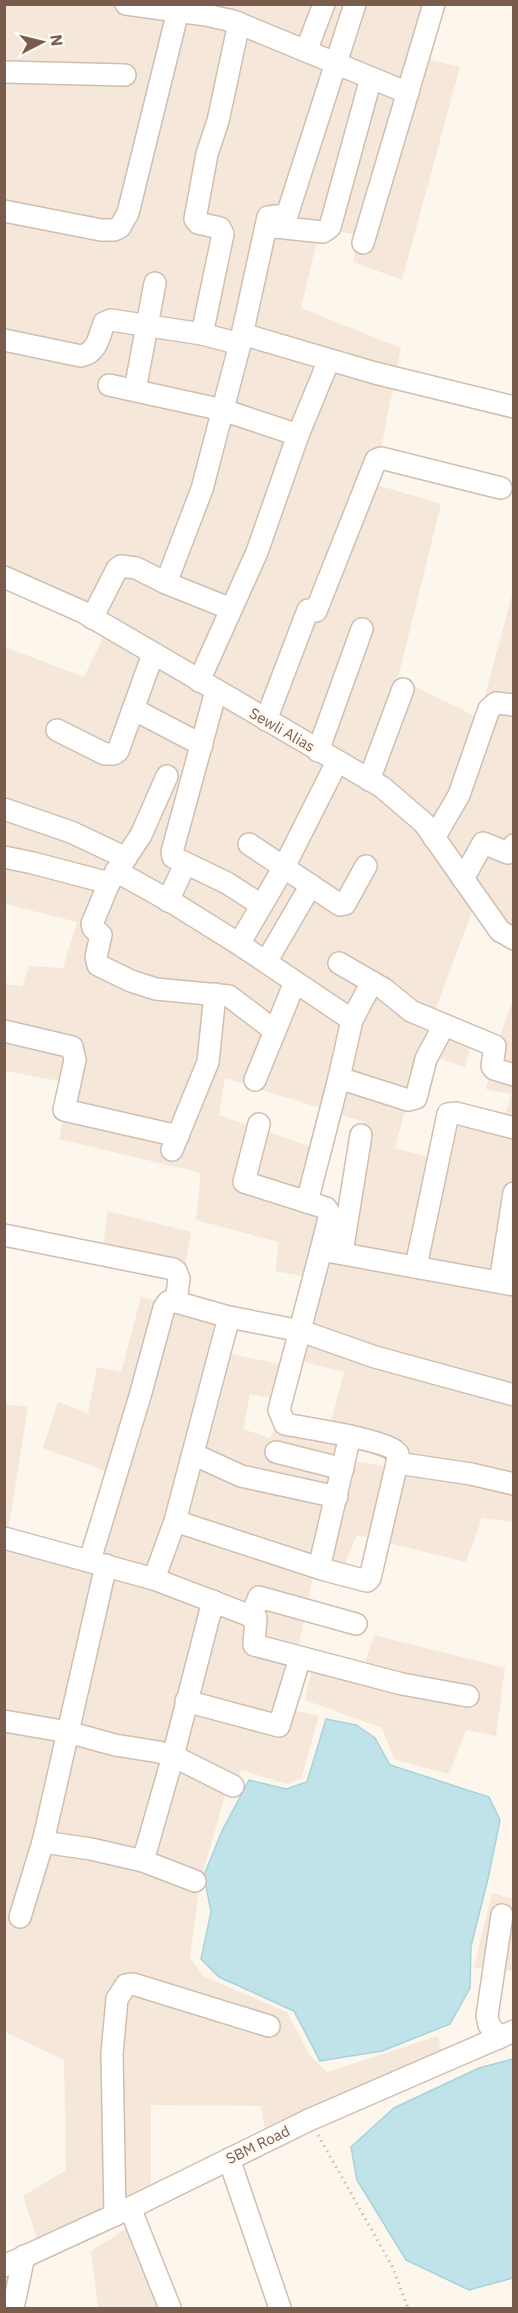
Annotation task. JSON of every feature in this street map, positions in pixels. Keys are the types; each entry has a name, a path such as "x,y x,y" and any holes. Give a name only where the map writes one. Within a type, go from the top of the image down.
{"street":[{"path":"126,4 178,11 207,10 408,93"},
{"path":"306,51 324,4"},
{"path":"166,583 202,489 241,339 268,217 287,215 354,4"},
{"path":"363,243 434,4"},
{"path":"4,211 101,230 114,230 120,227 128,213 178,11"},
{"path":"202,334 223,234 220,228 198,223 195,219 207,154 218,121 239,23"},
{"path":"4,72 125,75"},
{"path":"266,226 323,232 330,227 371,78"},
{"path":"135,390 155,283"},
{"path":"4,340 81,356 88,355 94,349 106,321 146,326 241,339 513,407"},
{"path":"261,905 227,883 175,860 172,852 202,746 207,686 231,609 257,552 298,435 329,360"},
{"path":"110,385 223,410 298,435"},
{"path":"266,720 308,610 316,611 376,460 381,458 501,488"},
{"path":"92,618 117,569 121,566 136,568 166,583 231,609"},
{"name":"Sewli Alias","path":"4,577 92,618 381,788 424,823 500,931 513,939"},
{"path":"318,751 362,629"},
{"path":"57,730 105,754 114,754 118,751 153,654"},
{"path":"369,780 403,689"},
{"path":"434,838 459,795 489,709 496,704 513,705"},
{"path":"133,710 202,746"},
{"path":"239,944 284,867 338,762"},
{"path":"167,776 141,835 117,871 92,924 101,935 96,957 98,965 131,981 156,989 229,996 275,1031"},
{"path":"4,809 71,832 117,871 239,944 352,1020"},
{"path":"463,879 483,843 508,853 513,845"},
{"path":"249,844 342,905 366,866"},
{"path":"4,857 117,871"},
{"path":"168,901 185,864"},
{"path":"266,962 311,885"},
{"path":"339,963 384,989 411,1011 495,1046 492,1066 494,1069 513,1075"},
{"path":"255,1080 295,982"},
{"path":"307,1202 352,1020 372,982"},
{"path":"4,1031 72,1047 75,1060 64,1110 175,1143 208,1062 215,994"},
{"path":"339,1078 408,1100 416,1098 426,1059 444,1025"},
{"path":"416,1266 448,1114 456,1113 513,1128"},
{"path":"175,1521 319,1568 368,1581 397,1463 398,1454 393,1447 350,1436 285,1424 280,1416 279,1403 301,1331 329,1212 326,1208 244,1182 259,1124"},
{"path":"342,1252 361,1135"},
{"path":"321,1250 342,1252 507,1284 513,1193"},
{"path":"4,1235 172,1269 176,1271 179,1279 176,1302"},
{"path":"20,1917 43,1842 68,1732 98,1563 140,1396 164,1308 168,1302 301,1331 375,1357 513,1395"},
{"path":"154,1580 175,1521 229,1317"},
{"path":"319,1568 350,1436"},
{"path":"276,1452 343,1469"},
{"path":"193,1454 240,1476 337,1497"},
{"path":"397,1463 471,1474 513,1485"},
{"path":"4,1538 154,1580 256,1618 254,1645 402,1684 468,1696"},
{"path":"250,1617 257,1598 261,1597 356,1624"},
{"path":"143,1861 213,1601"},
{"path":"186,1701 279,1726 300,1658"},
{"path":"4,1721 68,1732 115,1745 173,1756 233,1786"},
{"path":"43,1842 91,1849 143,1861 195,1881"},
{"path":"502,1915 487,2016 489,2025 506,2034"},
{"path":"170,2308 122,2212 112,2054 117,1999 126,1985 133,1984 270,2026"},
{"name":"SBM Road","path":"4,2266 122,2212 309,2120 506,2034"},
{"path":"229,2159 280,2308"},
{"path":"13,2308 24,2256"}],"path":[{"path":"309,2120 392,2266 408,2308"}],"shaded area":[{"path":"5,5 429,5 416,56 460,67 402,280 353,262 359,235 320,229 301,308 401,348 374,484 441,504 398,678 368,772 5,568"},
{"path":"513,591 513,930 510,930 378,776 408,683 479,718"},
{"path":"105,634 377,792 423,836 473,909 432,1019 473,1038 465,1067 420,1052 395,1148 448,1162 454,1113 500,1134 511,1094 486,1089 499,1039 513,1000 514,1216 502,1276 352,1246 364,1122 225,1078 219,1115 309,1146 305,1205 319,1209 307,1277 276,1271 278,1242 196,1220 201,1173 59,1139 70,1083 5,1071 5,984 22,986 29,966 63,968 77,922 5,904 5,647 84,677"},
{"path":"108,1211 191,1232 185,1267 103,1246"},
{"path":"325,1255 513,1294 513,1477 406,1460 407,1443 331,1421 344,1372 301,1361"},
{"path":"141,1297 229,1317 217,1351 284,1365 275,1399 250,1394 243,1429 270,1438 279,1420 350,1439 352,1461 513,1486 513,1522 482,1518 466,1562 357,1535 339,1579 313,1576 297,1653 260,1642 266,1616 100,1558 125,1478 43,1448 58,1402 88,1413 97,1367 121,1372"},
{"path":"5,1404 28,1407 8,1531 5,1530"},
{"path":"5,1544 254,1622 250,1654 300,1667 289,1709 319,1716 301,1779 286,1784 241,1770 236,1792 226,1792 200,1883 190,1957 203,1976 287,2012 309,2054 327,2072 438,2036 443,2058 268,2146 261,2106 151,2105 151,2197 39,2244 23,2196 66,2170 64,2060 5,2032"},
{"path":"374,1635 505,1668 496,1736 466,1730 449,1774 394,1759 382,1728 305,1700 312,1669 358,1684"},
{"path":"492,1893 513,1899 513,1971 474,1968"},
{"path":"132,2225 167,2308 98,2308 91,2251"}],"water":[{"path":"326,1719 356,1725 375,1738 390,1765 489,1797 500,1820 471,1946 470,1988 450,2024 382,2051 320,2061 294,2011 219,1977 201,1959 211,1912 204,1875 222,1831 249,1780 286,1789 307,1782"},
{"path":"513,2059 513,2278 469,2290 406,2260 357,2180 351,2147 394,2108 479,2068"}]}
